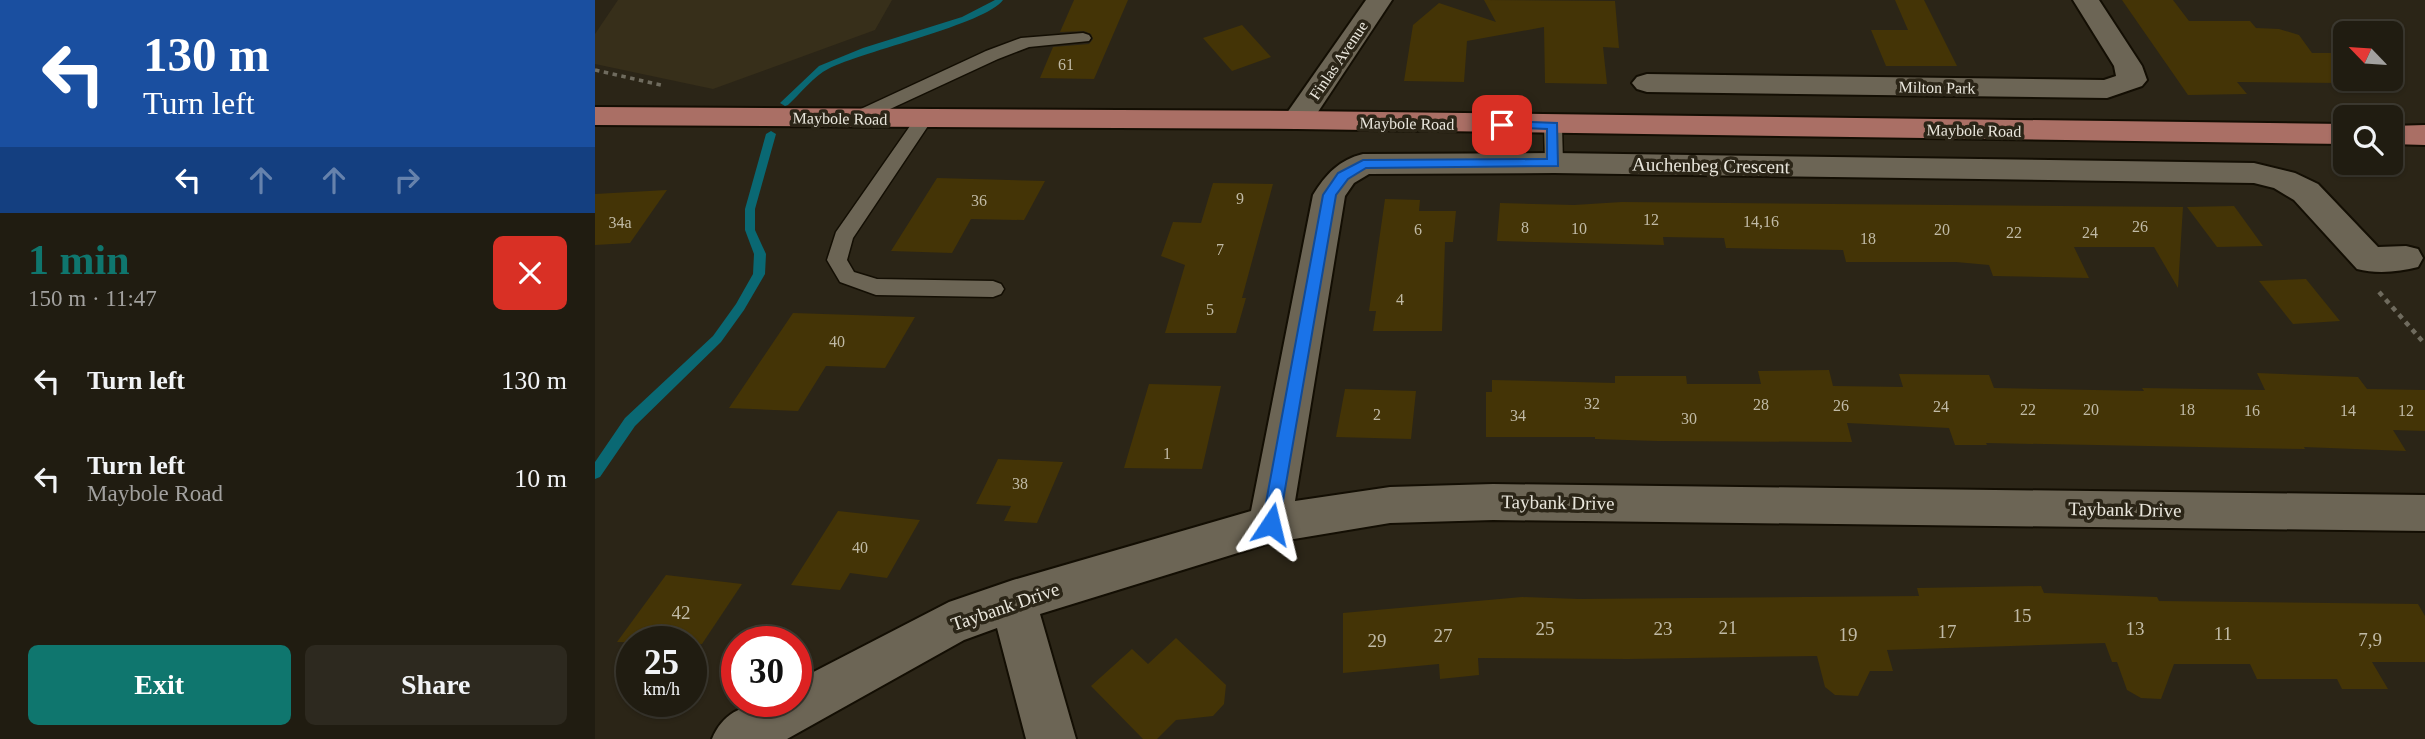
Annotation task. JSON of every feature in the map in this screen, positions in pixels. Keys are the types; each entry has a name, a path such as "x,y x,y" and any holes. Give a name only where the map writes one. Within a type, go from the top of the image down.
{"main road":[{"name":"Maybole Road","path":"595,116 923,120 1297,120 1553,126 2333,134"},
{"path":"2403,135 2425,135"}],"street":[{"name":"Finlas Avenue","path":"1297,120 1379,0"},
{"name":"Milton Park","path":"1647,83 2107,89 2132,80 2129,66 2086,0"},
{"name":"Auchenbeg Crescent","path":"1271,524 1329,195 1343,176 1363,164 1554,163 2254,173 2284,180 2306,192 2369,260 2406,258"},
{"name":"Taybank Drive","path":"737,739 949,624 1013,601 1271,524 1390,505 1493,502 2425,513"},
{"path":"1013,601 1051,739"}],"lane":[{"path":"856,118 1027,41 1083,38"},
{"path":"923,120 843,237 837,260 847,277 876,287 993,289"},
{"path":"1553,126 1554,163"}],"path":[{"path":"2371,283 2425,344"}],"shaded area":[{"path":"618,0 892,0 875,30 713,89 595,64 595,34"}],"building":[{"path":"1074,0 1128,0 1094,79 1040,78 1053,47 1089,44 1093,39 1091,34 1084,31 1060,32"},
{"path":"1484,0 1615,1 1619,48 1603,47 1607,84 1545,83 1544,27 1467,41 1464,82 1404,81 1413,25 1439,3 1496,22"},
{"path":"1895,0 1924,0 1957,66 1886,66 1871,30 1908,30"},
{"path":"2122,0 2173,0 2189,21 2250,21 2256,28 2279,29 2299,35 2312,53 2333,53 2333,83 2237,82 2247,94 2188,95"},
{"path":"1242,25 1271,57 1232,71 1203,38"},
{"path":"937,178 1045,181 1024,220 971,219 952,253 891,251"},
{"path":"1213,183 1273,184 1242,298 1246,298 1236,333 1165,333 1185,265 1161,256 1173,222 1201,223"},
{"path":"667,190 630,243 595,245 595,194"},
{"path":"1385,199 1420,200 1419,211 1456,211 1453,242 1445,242 1442,331 1373,331 1376,311 1369,311"},
{"path":"1622,202 2183,207 2178,288 2154,247 2074,247 2089,278 1993,276 1989,265 1956,262 1846,262 1843,250 1726,248 1724,238 1663,237 1664,245 1497,241 1500,203 1574,205"},
{"path":"2234,206 2263,246 2217,247 2187,207"},
{"path":"2306,279 2340,321 2293,324 2259,281"},
{"path":"793,313 915,317 885,368 826,366 798,411 729,408"},
{"path":"1829,370 1833,386 1903,387 1899,374 1989,375 1994,388 2144,391 2142,388 2265,390 2257,373 2358,377 2367,389 2425,390 2425,431 2393,430 2406,451 2304,447 2305,449 1986,443 1987,445 1955,445 1949,428 1847,423 1852,442 1486,437 1486,392 1492,392 1492,380 1615,383 1615,376 1686,376 1687,384 1761,384 1758,371"},
{"path":"1149,384 1221,386 1202,469 1124,468"},
{"path":"1345,389 1416,391 1411,439 1336,437"},
{"path":"998,459 1063,462 1037,523 1004,521 1011,506 976,504"},
{"path":"838,511 920,520 887,578 850,573 840,590 791,585"},
{"path":"666,575 742,584 707,636 707,626 629,626"},
{"path":"2041,586 2044,593 2157,597 2159,601 2418,604 2425,616 2425,662 2372,662 2388,689 2342,689 2337,679 2257,679 2250,664 2174,664 2161,699 2141,698 2127,690 2117,662 2112,662 2105,643 1887,650 1893,671 1870,671 1858,696 1835,695 1825,687 1817,656 1478,658 1479,675 1440,679 1439,664 1343,673 1343,613 1522,597 1579,599 1919,596 1917,588"},
{"path":"1176,638 1226,685 1224,704 1213,716 1176,720 1157,739 1143,739 1091,686 1132,649 1148,664"}],"waterway":[{"path":"785,103 822,68 866,50 965,19 999,0"},
{"path":"595,473 630,422 717,339 759,274 760,254 750,230 750,209 771,134"}],"route":[{"path":"1271,524 1329,195 1343,176 1363,164 1554,163 1553,126 1502,125"}]}
